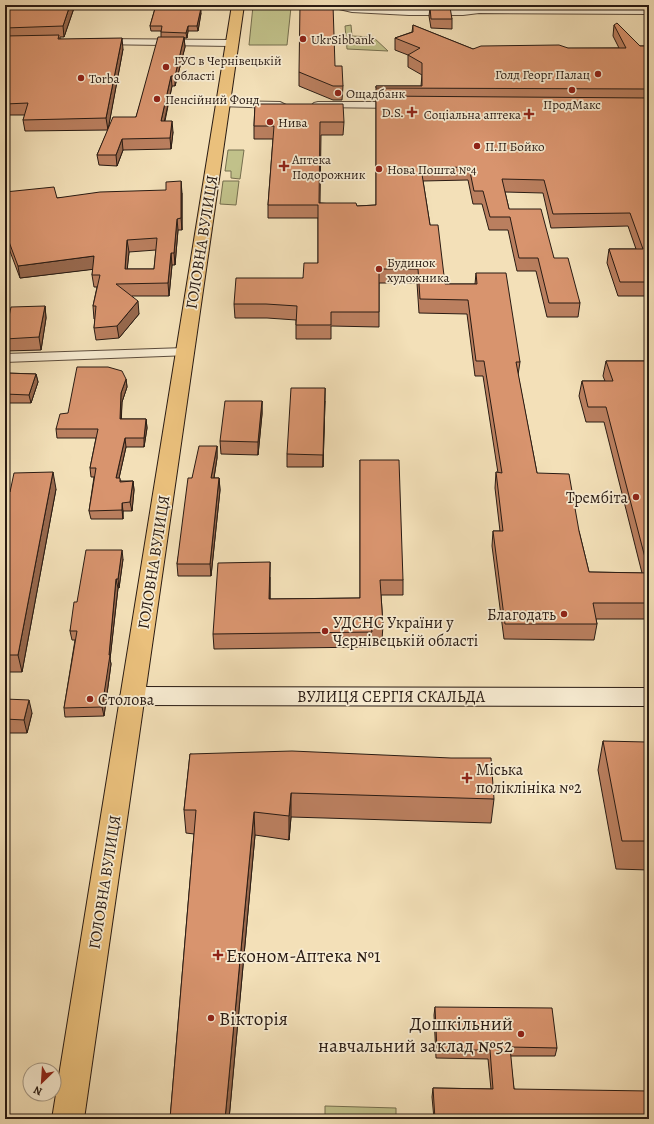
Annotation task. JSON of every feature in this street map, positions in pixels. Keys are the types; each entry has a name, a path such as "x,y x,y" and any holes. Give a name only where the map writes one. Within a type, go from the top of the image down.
{"main road":[{"name":"ГОЛОВНА ВУЛИЦЯ","path":"68,1119 223,104 231,43 240,5"},
{"name":"ВУЛИЦЯ СЕРГІЯ СКАЛЬДА","path":"132,696 649,697"}],"street":[{"path":"286,5 339,6 352,9 409,12 463,12 478,10 649,11"},
{"path":"90,42 231,43"},
{"path":"223,104 293,105"},
{"path":"308,105 410,105"},
{"path":"5,358 185,352"}],"green space":[{"path":"253,6 291,7 287,45 249,45"},
{"path":"351,25 352,36 373,37 388,51 347,49 345,26"},
{"path":"228,150 244,150 240,179 231,178 231,171 225,171"},
{"path":"223,181 239,181 236,205 220,204"},
{"path":"325,1106 396,1108 396,1119 325,1119"}],"building":[{"path":"5,5 70,5 63,26 5,28"},
{"path":"156,5 192,5 192,8 201,8 197,26 188,26 186,33 161,32 162,26 150,26"},
{"path":"300,5 333,5 335,66 342,66 343,86 333,86 299,72"},
{"path":"430,7 450,7 452,19 431,19"},
{"path":"617,23 640,46 649,46 649,89 376,88 376,86 422,86 422,63 408,55 420,48 395,38 413,32 413,25 473,49 481,46 559,45 568,48 626,48 614,25"},
{"path":"59,35 58,39 122,38 106,118 23,120 28,103 5,104 5,36"},
{"path":"158,37 184,37 175,76 171,76 161,121 172,121 170,138 122,139 116,155 97,155 113,117 136,117"},
{"path":"376,96 649,98 649,189 645,189 649,200 649,268 645,268 649,282 620,282 609,249 643,249 630,213 553,214 544,180 502,179 509,209 541,209 554,258 568,258 580,303 549,303 538,258 519,258 510,217 490,217 483,191 474,191 469,167 421,168 430,225 438,225 445,284 477,284 476,273 506,273 520,362 516,362 537,473 569,474 579,531 589,572 649,573 649,603 593,603 597,624 505,624 493,531 503,531 496,472 502,473 484,361 476,361 468,300 420,299 418,269 379,269 379,312 331,312 331,325 296,325 297,306 234,304 236,278 303,278 304,263 318,263 318,205 268,205 274,126 254,126 255,104 343,104 344,122 320,122 319,203 356,203 357,206 376,205"},
{"path":"181,181 181,218 177,219 174,253 171,253 168,283 116,284 138,301 117,326 94,328 96,306 93,306 100,275 92,275 94,256 18,266 5,231 5,192 54,187 57,198 100,192 166,190 166,182","holes":["157,238 154,269 125,269 127,240"]},
{"path":"45,306 39,337 5,339 11,307"},
{"path":"606,361 649,361 649,573 606,407 588,407 582,381 613,381"},
{"path":"77,367 108,367 122,371 126,379 121,393 120,419 146,419 144,438 125,438 116,478 120,478 120,482 133,481 130,502 122,503 122,510 89,511 96,468 90,468 98,429 56,429 60,414 68,413"},
{"path":"5,373 36,374 29,395 5,394"},
{"path":"291,388 325,388 323,455 287,454"},
{"path":"225,401 262,401 258,442 220,441"},
{"path":"199,446 217,446 211,478 219,478 210,564 177,564 188,478 192,478"},
{"path":"360,460 399,460 403,580 380,580 383,625 371,626 372,632 213,634 218,563 270,562 269,599 360,598"},
{"path":"53,472 18,655 5,655 5,492 10,492 14,473"},
{"path":"86,550 122,550 118,579 116,579 110,655 102,707 64,708 77,631 70,631 74,602 77,602"},
{"path":"5,699 29,700 24,720 5,719"},
{"path":"603,741 646,742 649,755 649,841 622,841"},
{"path":"292,751 451,758 491,758 494,799 291,793 289,816 254,812 225,1119 170,1119 196,810 184,810 190,754"},
{"path":"435,1007 552,1008 557,1048 510,1047 514,1089 649,1091 649,1119 435,1119 433,1088 493,1089 490,1050 437,1050"}],"place":[{"name":"UkrSibbank","path":"303,39"},
{"name":"ГУС в Чернівецькій області","path":"166,67"},
{"name":"Голд Георг Палац","path":"598,74"},
{"name":"Torba","path":"81,78"},
{"name":"ПродМакс","path":"572,90"},
{"name":"Ощадбанк","path":"338,93"},
{"name":"Пенсійний Фонд","path":"157,99"},
{"name":"D.S.","path":"412,112"},
{"name":"Соціальна аптека","path":"529,114"},
{"name":"Нива","path":"270,122"},
{"name":"П.П Бойко","path":"477,146"},
{"name":"Аптека Подорожник","path":"284,166"},
{"name":"Нова Пошта №4","path":"379,169"},
{"name":"Будинок художника","path":"379,269"},
{"name":"Трембіта","path":"636,497"},
{"name":"Благодать","path":"564,614"},
{"name":"УДСНС України у Чернівецькій області","path":"325,631"},
{"name":"Столова","path":"90,699"},
{"name":"Міська поліклініка №2","path":"467,778"},
{"name":"Економ-Аптека №1","path":"218,955"},
{"name":"Вікторія","path":"211,1018"},
{"name":"Дошкільний навчальний заклад №52","path":"521,1034"}]}
